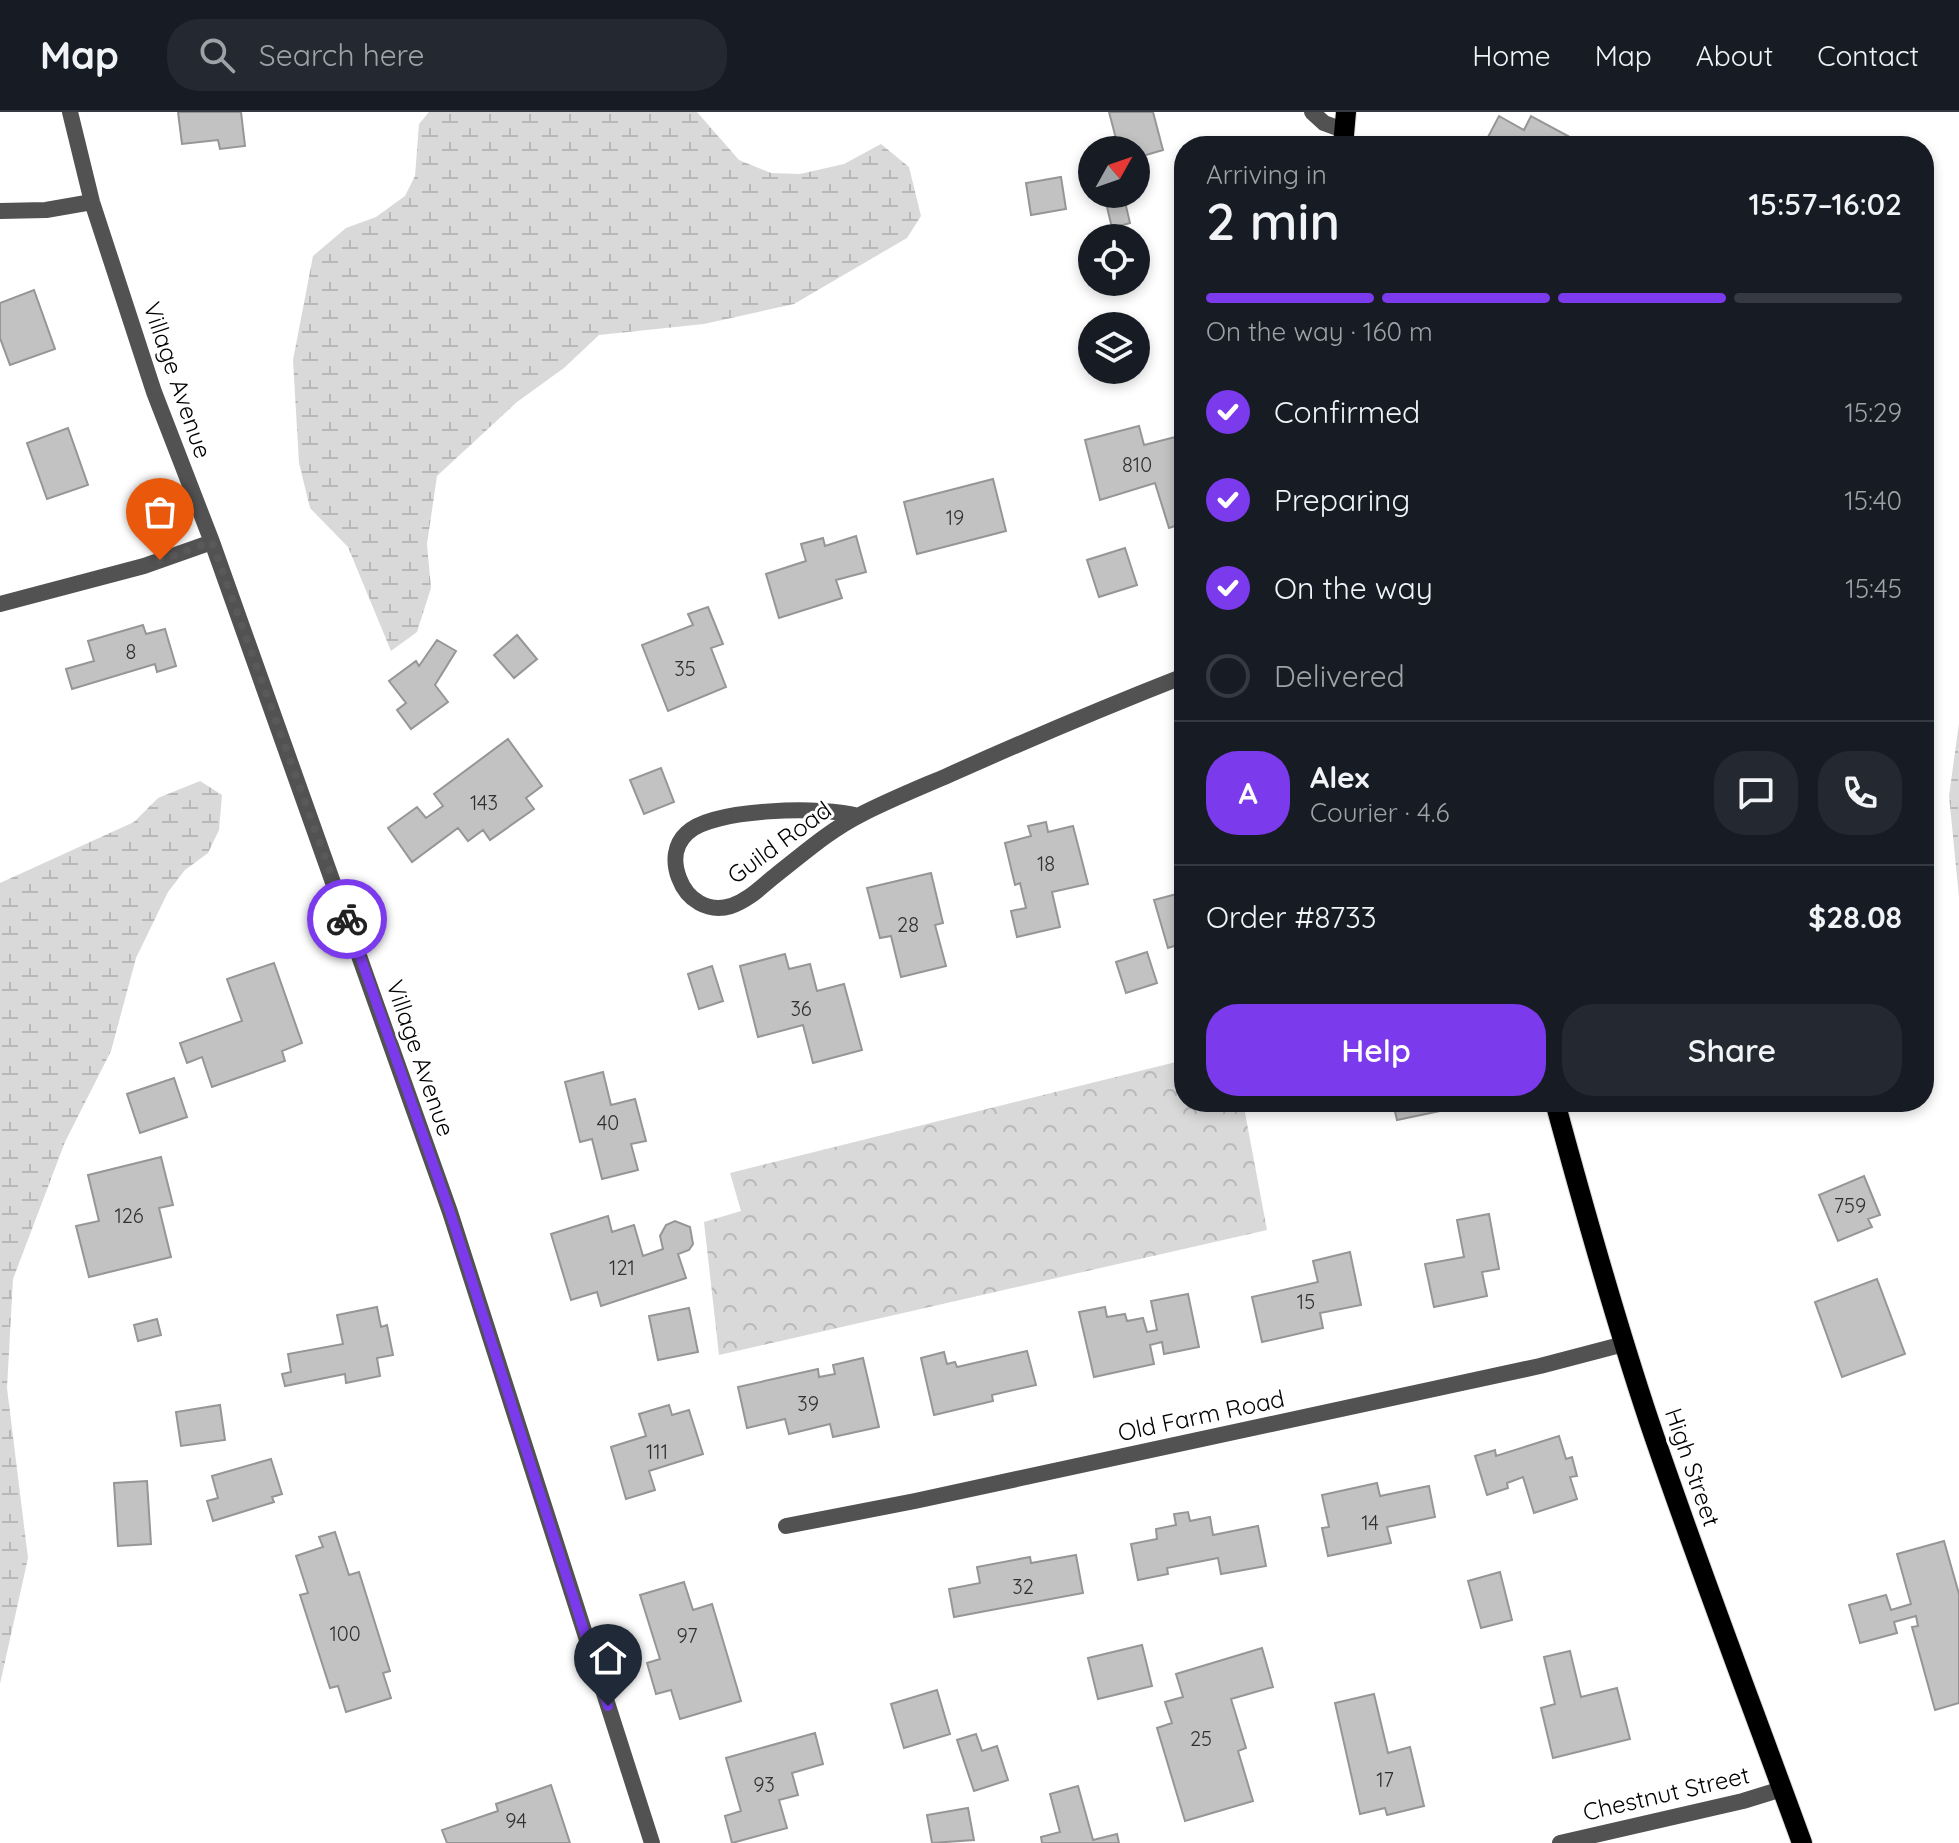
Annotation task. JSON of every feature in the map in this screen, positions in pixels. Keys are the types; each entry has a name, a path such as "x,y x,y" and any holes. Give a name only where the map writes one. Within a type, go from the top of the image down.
{"main road":[{"name":"High Street","path":"1558,1112 1624,1344 1695,1553 1802,1843"}],"street":[{"name":"Village Avenue","path":"70,112 92,202 154,392 212,542 450,1212 652,1843"},
{"path":"1312,112 1324,123 1344,129"},
{"path":"0,211 46,210 92,202"},
{"path":"0,604 144,566 212,542"},
{"name":"Guild Road","path":"858,816 843,811 799,809 714,820 698,825 687,832 675,856 681,884 702,905 718,909 732,905 749,897 817,843 858,816 1067,722 1174,680"},
{"name":"Old Farm Road","path":"786,1526 1509,1373 1624,1344"},
{"name":"Chestnut Street","path":"1560,1843 1743,1801 1782,1789"}],"green space":[{"path":"429,112 697,112 739,160 771,173 800,174 844,164 881,144 909,167 921,216 907,238 794,304 704,324 599,335 564,368 517,402 437,476 427,544 431,588 417,632 391,651 348,547 310,508 299,463 293,360 313,256 346,228 376,217 405,196 415,176 419,124"},
{"path":"1959,723 1959,897 1949,796"},
{"path":"200,781 222,795 219,830 208,853 185,870 168,892 136,958 111,1051 65,1142 13,1279 7,1388 28,1558 0,1684 0,883 134,822 158,798"},
{"path":"1174,1062 1174,1112 1245,1112 1267,1230 719,1355 704,1222 741,1211 730,1173"}],"building":[{"path":"178,112 241,112 245,146 220,149 218,140 182,144"},
{"path":"1109,112 1153,112 1163,150 1150,154 1150,136 1115,136"},
{"path":"1499,116 1524,130 1531,116 1568,136 1489,136"},
{"path":"1061,177 1066,209 1031,215 1026,183"},
{"path":"1107,208 1126,208 1130,223 1111,224"},
{"path":"34,290 55,349 10,365 0,338 0,303"},
{"path":"1139,426 1144,445 1174,437 1174,526 1169,528 1155,483 1100,500 1085,440"},
{"path":"68,428 88,485 47,499 27,443"},
{"path":"993,479 1006,531 917,554 904,502"},
{"path":"856,536 866,572 836,580 842,598 779,618 766,574 806,561 801,544 823,538 825,546"},
{"path":"1125,548 1137,585 1099,597 1087,560"},
{"path":"708,607 723,644 711,648 726,687 668,711 642,645 693,625 688,614"},
{"path":"143,625 146,634 165,629 176,666 157,672 155,664 72,689 66,669 94,661 88,641"},
{"path":"517,635 537,659 514,678 494,655"},
{"path":"437,640 456,651 435,685 448,702 411,729 397,710 406,703 389,681 416,661 419,666"},
{"path":"508,739 542,786 526,798 534,809 490,840 483,830 468,841 458,828 412,862 388,828 417,807 426,818 443,806 434,794"},
{"path":"661,768 674,802 644,814 630,780"},
{"path":"1046,822 1048,832 1073,826 1088,884 1052,892 1060,927 1017,937 1011,911 1026,908 1020,883 1015,885 1005,843 1031,836 1028,826"},
{"path":"931,873 943,923 935,925 946,966 901,977 891,936 880,938 867,888"},
{"path":"1174,895 1174,946 1168,948 1154,900"},
{"path":"1147,952 1157,983 1126,993 1116,962"},
{"path":"785,954 789,969 810,964 817,991 844,984 862,1050 813,1063 803,1025 758,1037 740,966"},
{"path":"274,963 302,1043 282,1051 285,1061 212,1087 202,1057 187,1063 180,1043 242,1021 227,979"},
{"path":"712,966 723,1001 699,1009 688,974"},
{"path":"603,1072 611,1105 635,1099 646,1141 631,1144 638,1170 602,1179 592,1139 580,1142 565,1082"},
{"path":"174,1078 187,1117 140,1133 127,1094"},
{"path":"1395,1112 1435,1112 1397,1120"},
{"path":"161,1157 173,1205 159,1208 171,1257 89,1277 76,1226 99,1221 88,1175"},
{"path":"1864,1176 1880,1215 1868,1219 1872,1227 1838,1241 1819,1195"},
{"path":"1489,1214 1499,1269 1482,1272 1487,1296 1434,1307 1425,1264 1464,1257 1457,1220"},
{"path":"608,1216 612,1232 634,1225 643,1256 663,1249 660,1236 666,1225 675,1221 690,1227 693,1244 689,1250 678,1254 686,1278 601,1306 597,1292 571,1300 551,1234"},
{"path":"1350,1252 1361,1305 1320,1313 1323,1328 1262,1342 1252,1297 1318,1282 1313,1261"},
{"path":"1877,1279 1905,1354 1842,1377 1815,1302"},
{"path":"1188,1294 1199,1347 1164,1354 1162,1342 1150,1345 1154,1364 1094,1377 1079,1312 1105,1307 1107,1317 1125,1314 1127,1321 1143,1318 1147,1332 1157,1330 1151,1301"},
{"path":"377,1307 381,1327 387,1325 393,1355 377,1358 380,1376 346,1383 345,1374 285,1386 282,1374 291,1372 288,1354 343,1344 337,1315"},
{"path":"689,1308 698,1352 658,1360 649,1316"},
{"path":"157,1319 161,1335 138,1341 134,1325"},
{"path":"1027,1351 1036,1385 992,1395 993,1401 934,1415 921,1358 944,1352 947,1364 955,1362 957,1367"},
{"path":"863,1358 879,1427 833,1437 830,1424 789,1434 785,1419 747,1428 738,1387 818,1369 819,1377 835,1374 833,1365"},
{"path":"220,1405 225,1440 181,1446 176,1412"},
{"path":"669,1405 672,1415 689,1410 703,1454 649,1471 655,1490 626,1499 611,1447 646,1436 639,1414"},
{"path":"1559,1436 1566,1459 1572,1457 1577,1476 1570,1477 1577,1499 1534,1513 1523,1477 1507,1483 1508,1488 1487,1495 1475,1456 1495,1450 1496,1456"},
{"path":"271,1459 282,1494 272,1497 274,1502 213,1521 207,1501 218,1498 212,1476"},
{"path":"147,1481 151,1544 118,1546 114,1483"},
{"path":"1377,1483 1380,1496 1429,1486 1435,1517 1387,1527 1391,1543 1328,1556 1322,1528 1329,1527 1322,1495"},
{"path":"1188,1512 1190,1521 1210,1517 1213,1535 1258,1526 1266,1566 1221,1574 1218,1558 1167,1568 1168,1574 1138,1580 1131,1544 1157,1539 1156,1529 1176,1525 1174,1514"},
{"path":"335,1532 349,1575 359,1572 390,1671 383,1673 391,1698 346,1712 338,1686 330,1688 300,1595 308,1593 296,1556 323,1547 319,1537"},
{"path":"1944,1541 1959,1594 1959,1703 1935,1710 1912,1627 1918,1626 1916,1616 1894,1622 1897,1633 1860,1643 1849,1605 1886,1595 1891,1610 1911,1604 1897,1554"},
{"path":"1076,1555 1083,1593 954,1617 949,1589 980,1583 977,1567 1030,1557 1031,1563"},
{"path":"1500,1572 1512,1620 1481,1628 1468,1581"},
{"path":"684,1582 693,1610 712,1604 741,1701 680,1719 671,1690 656,1694 647,1663 660,1659 640,1595"},
{"path":"1142,1645 1152,1686 1098,1699 1088,1658"},
{"path":"1262,1648 1273,1687 1231,1699 1246,1748 1238,1751 1253,1801 1185,1821 1157,1728 1172,1723 1165,1702 1183,1697 1176,1674"},
{"path":"1570,1651 1581,1697 1617,1688 1630,1739 1553,1758 1541,1708 1555,1704 1544,1657"},
{"path":"937,1690 950,1734 904,1748 891,1704"},
{"path":"1374,1694 1388,1753 1410,1747 1424,1806 1387,1815 1385,1808 1360,1814 1335,1703"},
{"path":"815,1733 823,1764 792,1773 798,1795 779,1800 787,1828 732,1843 725,1816 741,1811 726,1758"},
{"path":"976,1734 982,1751 997,1746 1008,1780 974,1791 957,1740"},
{"path":"551,1785 570,1843 447,1843 442,1830 498,1811 496,1804"},
{"path":"1078,1786 1093,1840 1117,1834 1119,1843 1042,1843 1041,1837 1060,1832 1050,1794"},
{"path":"968,1808 974,1840 932,1843 927,1815"}],"way so far":[{"path":"160,560 212,542 347,919"}],"route":[{"path":"347,919 450,1212 608,1706"}]}
